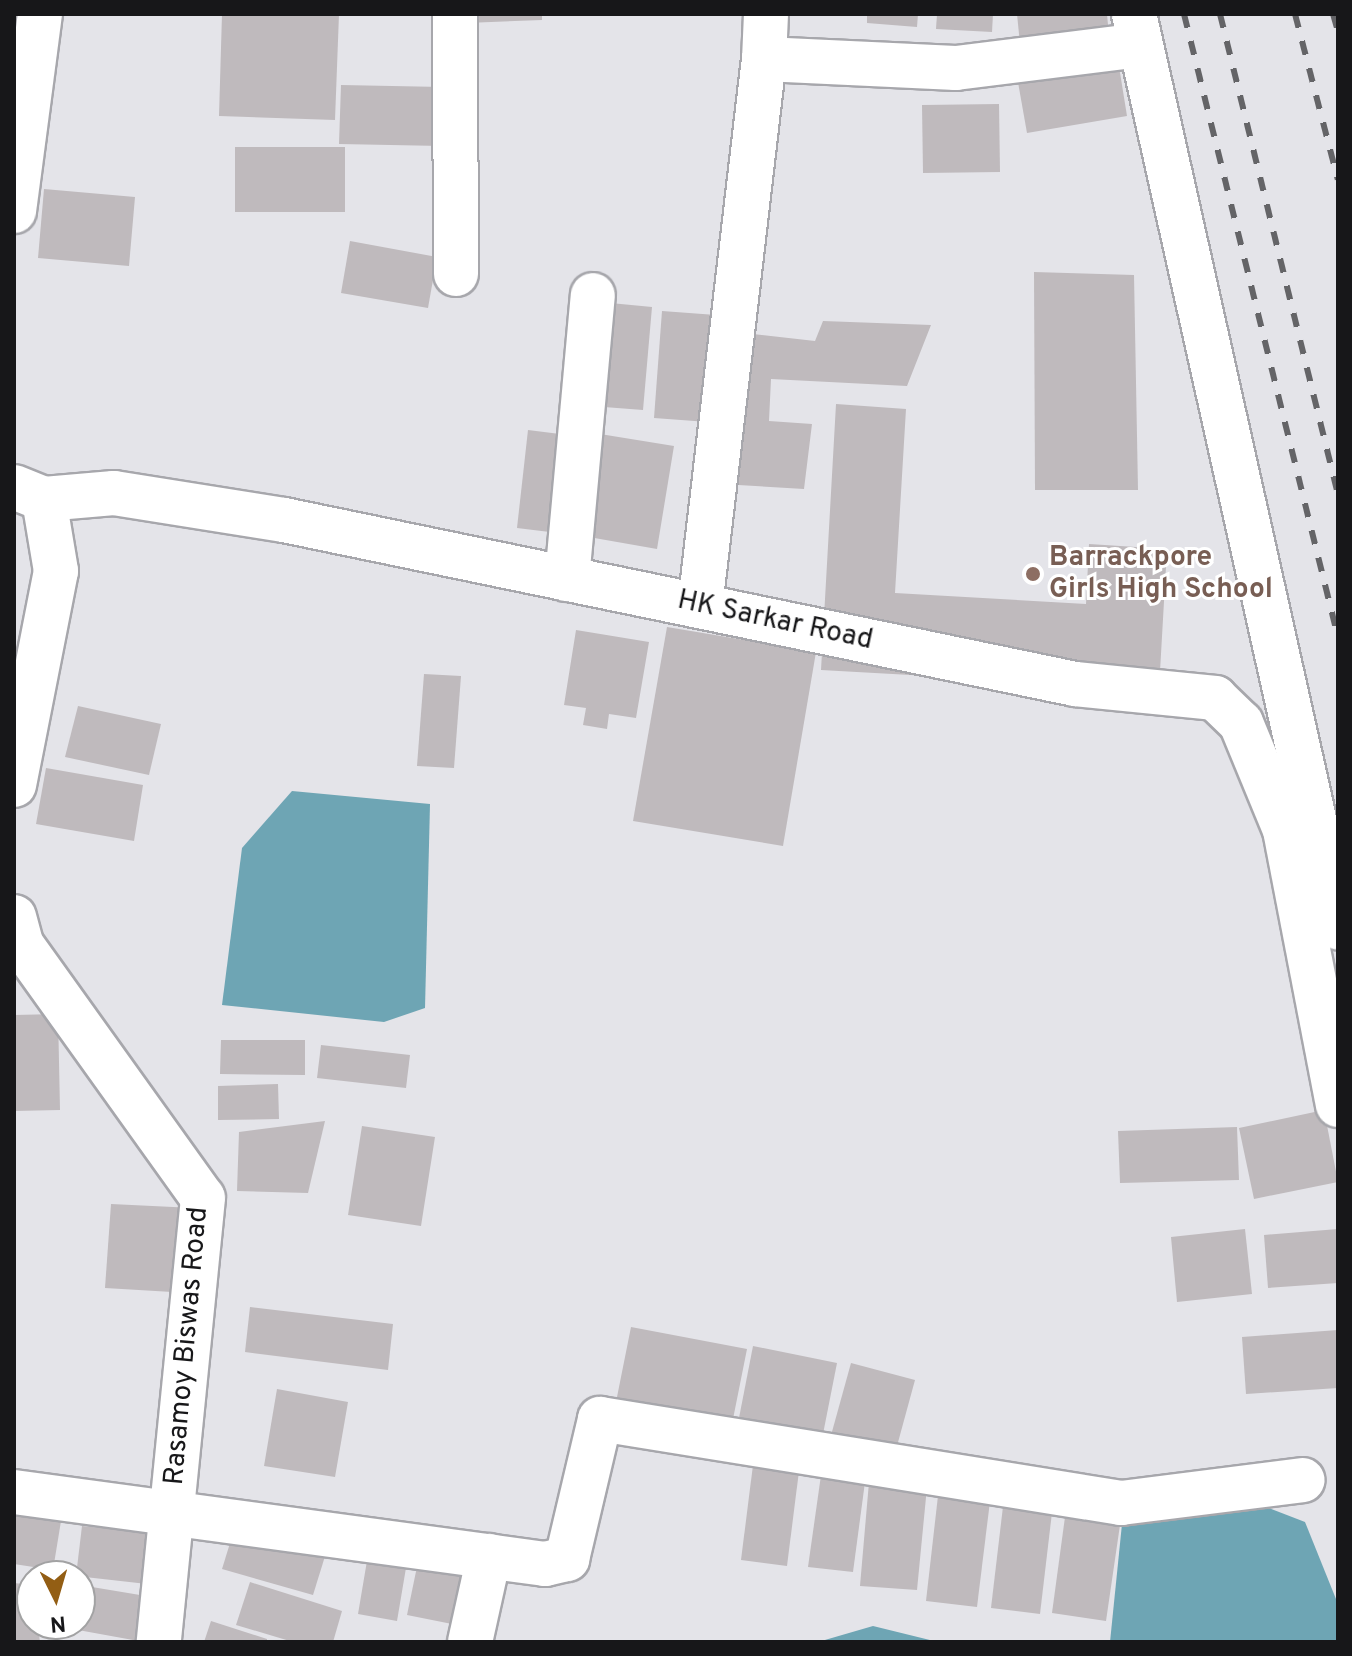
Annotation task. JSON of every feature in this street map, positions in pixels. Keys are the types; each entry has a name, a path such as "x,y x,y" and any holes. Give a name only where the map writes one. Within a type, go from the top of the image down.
{"street":[{"path":"14,211 40,14"},
{"path":"455,14 456,274"},
{"path":"700,606 764,59 766,14"},
{"path":"764,59 956,68 1137,30 1338,927"},
{"path":"567,579 593,295"},
{"path":"14,785 56,571 29,493"},
{"name":"HK Sarkar Road","path":"29,493 114,493 567,579 1075,684 1215,698 1241,723 1285,830 1338,1105"},
{"name":"Rasamoy Biswas Road","path":"14,917 21,944 203,1198 159,1642"},
{"path":"14,1492 489,1556 567,1559 600,1419 1121,1503 1303,1480"},
{"path":"470,1642 489,1556"}],"water":[{"path":"292,791 430,804 425,1008 384,1022 222,1005 242,848"},
{"path":"1211,1486 1305,1522 1338,1604 1338,1642 1110,1642 1122,1524"},
{"path":"873,1626 938,1642 818,1642"}],"building":[{"path":"222,14 339,14 335,120 219,116"},
{"path":"466,14 542,14 542,20 466,23"},
{"path":"867,14 918,14 917,27 867,23"},
{"path":"937,14 993,14 992,32 936,29"},
{"path":"1017,14 1107,14 1110,47 1021,54"},
{"path":"1117,54 1127,116 1027,133 1016,71"},
{"path":"341,85 443,87 442,146 339,144"},
{"path":"999,104 1000,172 923,173 922,105"},
{"path":"235,147 345,147 345,212 235,212"},
{"path":"44,189 135,197 129,266 38,258"},
{"path":"350,241 437,257 428,308 341,293"},
{"path":"1034,272 1134,275 1138,490 1035,490"},
{"path":"600,302 652,307 643,410 591,406"},
{"path":"662,311 716,315 708,422 654,418"},
{"path":"823,321 931,325 907,386 771,379 769,421 812,424 804,489 721,484 735,332 815,341"},
{"path":"836,404 906,409 895,593 1086,604 1089,544 1167,549 1159,689 821,670"},
{"path":"528,430 576,436 566,534 517,528"},
{"path":"600,434 674,446 657,549 583,536"},
{"path":"667,627 816,652 783,846 633,821"},
{"path":"576,630 649,642 636,718 609,714 607,729 583,725 586,708 564,705"},
{"path":"424,674 461,676 454,768 417,766"},
{"path":"78,706 161,724 149,775 65,757"},
{"path":"46,768 143,785 134,841 36,824"},
{"path":"58,1014 60,1110 14,1111 14,1015"},
{"path":"221,1040 305,1040 305,1075 220,1074"},
{"path":"321,1045 410,1055 406,1088 317,1078"},
{"path":"278,1084 279,1119 218,1120 218,1086"},
{"path":"1324,1110 1338,1182 1254,1199 1239,1128"},
{"path":"325,1121 308,1193 237,1191 239,1132"},
{"path":"362,1126 435,1137 421,1226 348,1215"},
{"path":"1237,1127 1239,1180 1120,1183 1118,1131"},
{"path":"111,1204 194,1208 189,1293 105,1288"},
{"path":"1245,1229 1252,1294 1177,1302 1171,1237"},
{"path":"1338,1229 1338,1283 1268,1288 1264,1235"},
{"path":"250,1307 393,1324 388,1370 245,1352"},
{"path":"631,1327 747,1349 730,1434 614,1412"},
{"path":"1338,1330 1338,1388 1246,1394 1242,1337"},
{"path":"753,1346 837,1363 823,1434 739,1418"},
{"path":"851,1363 915,1380 894,1457 830,1439"},
{"path":"277,1389 348,1402 335,1477 264,1466"},
{"path":"754,1457 800,1463 787,1566 741,1560"},
{"path":"823,1461 867,1467 853,1572 808,1567"},
{"path":"869,1482 927,1487 917,1590 860,1586"},
{"path":"939,1487 991,1493 977,1607 926,1601"},
{"path":"1004,1498 1053,1504 1040,1614 991,1608"},
{"path":"14,1513 61,1521 55,1560 16,1560 14,1564"},
{"path":"1065,1517 1120,1525 1106,1621 1052,1613"},
{"path":"82,1526 153,1533 147,1584 96,1578 96,1560 78,1560"},
{"path":"235,1527 326,1553 313,1595 222,1569"},
{"path":"369,1549 408,1556 397,1621 358,1614"},
{"path":"419,1557 473,1568 462,1626 407,1615"},
{"path":"250,1582 342,1611 333,1642 293,1642 236,1625"},
{"path":"14,1583 16,1640 40,1642 14,1642"},
{"path":"96,1588 152,1597 144,1642 96,1633"},
{"path":"211,1621 267,1639 267,1642 204,1642"}],"railway":[{"path":"1184,14 1338,637"},
{"path":"1220,14 1338,495"},
{"path":"1295,14 1338,180"},
{"path":"1333,14 1338,32"}],"place":[{"name":"Barrackpore Girls High School","path":"1033,574"}]}
